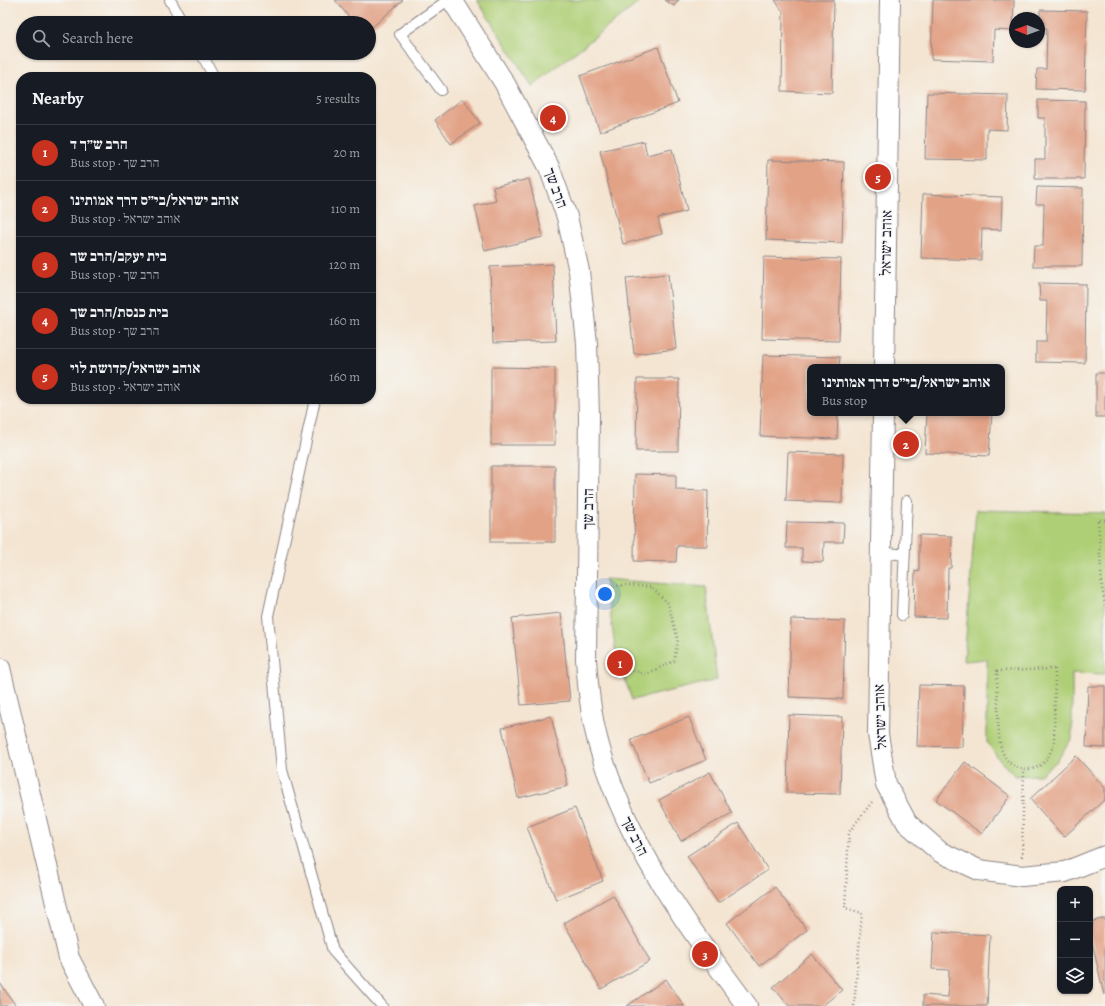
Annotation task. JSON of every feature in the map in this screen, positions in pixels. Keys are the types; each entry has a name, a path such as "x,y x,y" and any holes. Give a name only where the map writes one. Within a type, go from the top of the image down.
{"street":[{"name":"הרב שך","path":"452,0 505,84 549,168 569,225 579,271 587,343 589,417 586,659 588,690 600,748 611,784 632,833 647,861 682,918 747,1006"},
{"name":"אוהב ישראל","path":"884,364 890,0"},
{"name":"אוהב ישראל","path":"883,416 878,734 886,784 907,823 940,852 979,870 1022,876 1065,872 1105,856"},
{"path":"0,668 69,958 94,1006"}],"lane":[{"path":"170,0 179,16"},
{"path":"440,90 400,34 448,0"},
{"path":"204,60 211,72"},
{"path":"314,404 268,616 282,770 333,951 382,1006"},
{"path":"902,616 907,501"},
{"path":"881,552 904,555"}],"path":[{"path":"1105,520 1098,520 1102,588 1105,604"},
{"path":"586,659 646,674 674,661 678,640 668,603 651,587 625,585 587,590"},
{"path":"1055,669 1054,743 1045,762 1038,767 1024,769 1010,763 1001,750 999,742 997,671 1055,669"},
{"path":"1022,876 1024,769"},
{"path":"854,1006 862,914 845,908 849,832 886,784"}],"green space":[{"path":"477,0 641,0 641,1 532,86"},
{"path":"976,510 1105,513 1105,674 1072,673 1072,738 1057,761 1040,775 1015,776 1000,761 987,742 987,659 964,661"},
{"path":"605,579 706,587 717,680 632,700 616,653"}],"building":[{"path":"335,0 403,0 376,24 376,16 348,16"},
{"path":"665,0 679,0 674,6"},
{"path":"775,0 834,0 832,93 782,91 783,12"},
{"path":"933,0 1014,0 1014,12 1009,12 1009,31 994,30 993,61 931,59"},
{"path":"1040,10 1087,11 1085,90 1036,89 1037,69 1046,69 1047,28 1045,28 1045,12 1040,12"},
{"path":"658,47 678,103 600,132 580,76"},
{"path":"927,93 1008,95 1007,130 987,129 987,160 925,159"},
{"path":"463,99 480,123 451,144 435,120"},
{"path":"1038,100 1085,101 1084,179 1035,179 1035,159 1045,159 1045,118 1038,118"},
{"path":"644,141 647,155 672,149 687,211 658,218 662,234 623,244 600,151"},
{"path":"768,160 844,162 842,243 766,240"},
{"path":"529,179 543,237 485,251 475,206 496,201 493,187"},
{"path":"1037,187 1083,188 1082,266 1033,266 1034,246 1043,246 1044,204 1036,204"},
{"path":"923,194 1002,197 1001,230 982,229 981,260 921,258"},
{"path":"764,257 841,259 839,341 762,339"},
{"path":"553,264 556,341 493,343 490,267"},
{"path":"668,274 676,349 634,354 626,278"},
{"path":"1039,283 1086,284 1085,363 1036,362 1036,342 1046,342 1047,301 1040,301"},
{"path":"763,355 840,357 839,364 807,364 807,416 838,416 837,439 760,436"},
{"path":"491,367 555,368 555,445 491,445"},
{"path":"1096,373 1105,373 1105,417 1096,417"},
{"path":"637,379 679,379 678,451 636,451"},
{"path":"927,416 992,416 989,456 925,453"},
{"path":"788,452 843,454 842,503 786,501"},
{"path":"491,466 555,466 555,542 491,542"},
{"path":"635,474 676,475 676,490 708,491 707,546 677,546 676,562 634,561"},
{"path":"787,522 844,523 843,542 824,542 823,562 802,561 802,548 786,548"},
{"path":"919,535 952,536 951,568 948,568 947,618 914,617 915,571 919,572"},
{"path":"561,613 570,701 521,705 512,618"},
{"path":"791,619 845,621 843,699 789,697"},
{"path":"919,685 964,686 962,747 917,746"},
{"path":"1088,686 1105,686 1105,748 1086,747"},
{"path":"789,715 842,717 840,794 787,793"},
{"path":"551,716 568,786 518,798 502,728"},
{"path":"689,717 706,760 649,783 631,740"},
{"path":"1076,756 1105,788 1105,799 1064,837 1030,799"},
{"path":"965,762 1010,796 982,834 936,800"},
{"path":"710,772 732,813 681,841 659,800"},
{"path":"575,808 603,881 556,900 527,827"},
{"path":"738,823 768,870 718,903 687,856"},
{"path":"775,887 807,930 759,966 727,923"},
{"path":"613,895 650,961 601,989 564,923"},
{"path":"1105,918 1105,995 1093,946 1093,921"},
{"path":"934,932 990,935 987,1006 923,1006 923,995 948,997 949,970 932,969"},
{"path":"812,954 842,990 822,1006 789,1006 773,987"},
{"path":"666,979 684,1006 627,1006"},
{"path":"0,983 16,1006 0,1006"}],"place":[{"name":"בית כנסת/הרב שך","path":"553,118"},
{"name":"אוהב ישראל/קדושת לוי","path":"878,177"},
{"name":"אוהב ישראל/בי״ס דרך אמותינו","path":"906,444"},
{"name":"הרב ש״ך ד","path":"620,663"},
{"name":"בית יעקב/הרב שך","path":"705,954"}]}
